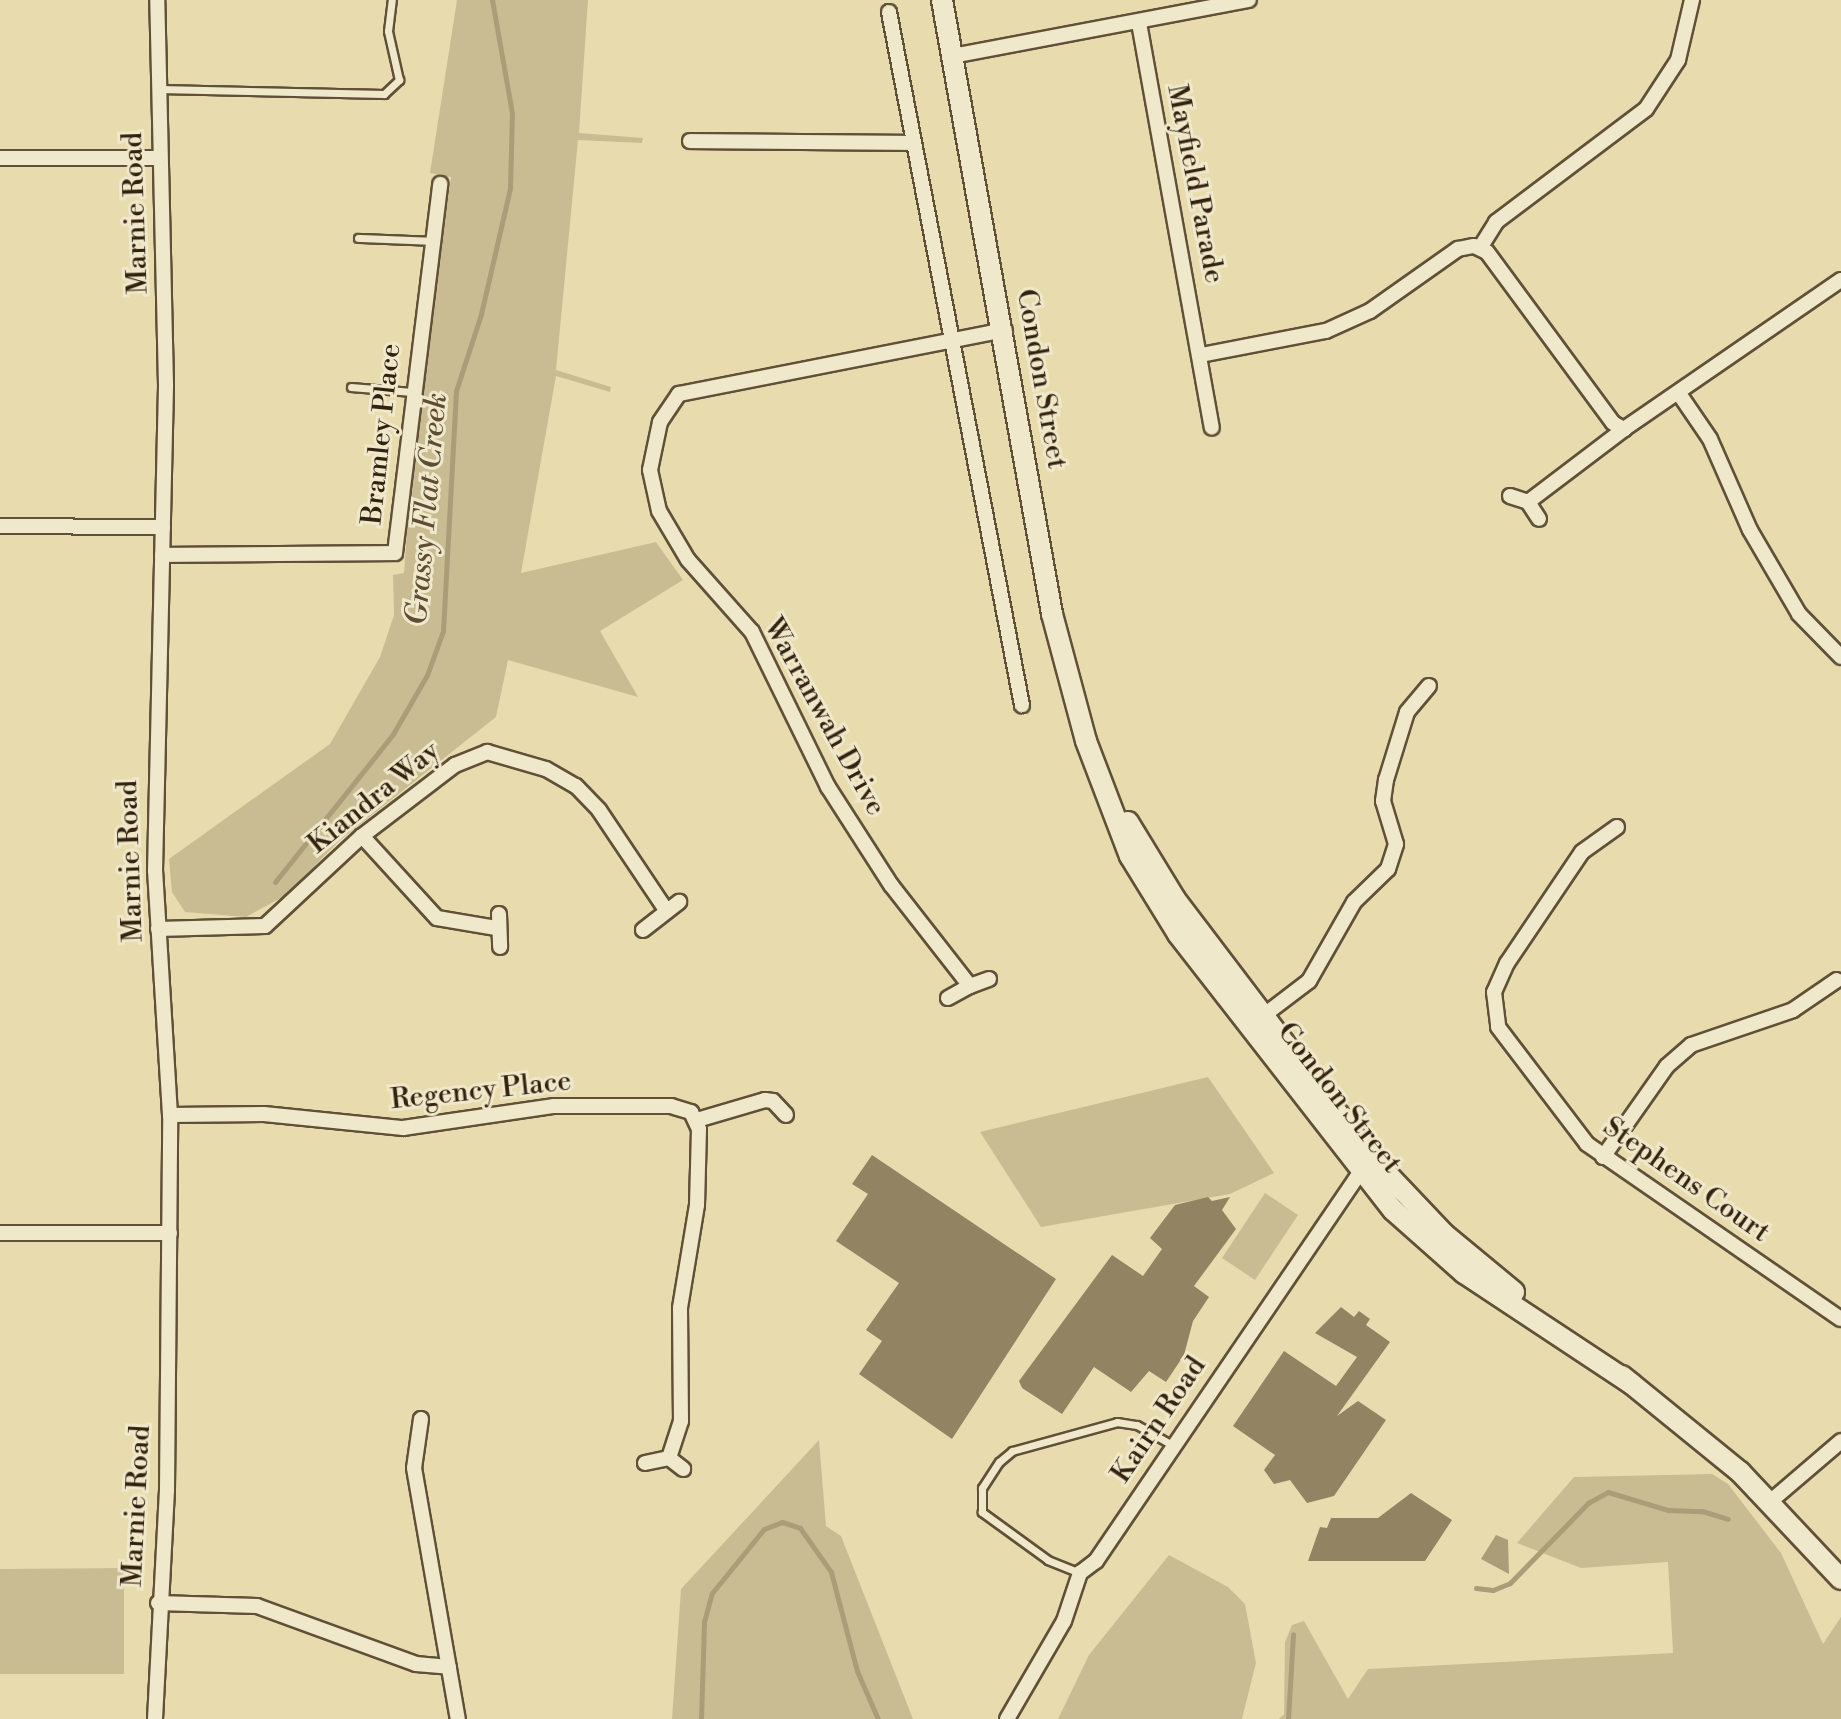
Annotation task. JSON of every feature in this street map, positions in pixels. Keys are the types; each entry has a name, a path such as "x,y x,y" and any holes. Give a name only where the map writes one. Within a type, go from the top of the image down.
{"main road":[{"name":"Condon Street","path":"942,0 1005,330 1052,614 1095,765 1130,856 1178,934 1365,1164 1472,1258 1711,1445 1771,1501 1841,1579"},
{"name":"Condon Street","path":"1095,765 1153,867 1263,1016 1365,1164"}],"street":[{"name":"Marnie Road","path":"155,1719 158,1603 167,1490 170,1233 170,1115 158,929 154,758 163,527 166,332 157,89 157,0"},
{"path":"952,56 1249,0"},
{"path":"1480,248 1496,222 1646,109 1678,60 1692,0"},
{"path":"889,12 1022,705"},
{"name":"Mayfield Parade","path":"1139,23 1212,427"},
{"path":"690,141 912,143"},
{"path":"0,158 160,158"},
{"name":"Bramley Place","path":"162,555 395,553 412,392 440,184"},
{"path":"1201,355 1326,331 1370,311 1458,249 1480,248"},
{"path":"1480,248 1613,423 1624,429"},
{"path":"1528,502 1624,429 1680,395 1841,280"},
{"name":"Warranwah Drive","path":"970,986 891,885 828,787 752,632 688,560 659,511 650,470 664,397 1005,330"},
{"path":"1680,395 1710,439 1750,530 1799,614 1841,657"},
{"path":"1510,496 1528,502 1539,519"},
{"path":"0,526 163,527"},
{"path":"1263,1016 1309,981 1348,911 1394,857 1385,785 1407,712 1429,686"},
{"name":"Kiandra Way","path":"158,929 265,926 362,836 467,757 487,752 558,774 587,796 673,906 643,930"},
{"name":"Stephens Court","path":"1617,827 1572,864 1501,974 1493,1003 1501,1035 1561,1116 1603,1157 1841,1319"},
{"path":"362,836 437,918 497,921 500,947"},
{"path":"948,998 989,979"},
{"path":"1603,1157 1667,1066 1691,1045 1805,1005 1837,980"},
{"path":"669,1458 681,1421 680,1308 697,1205 697,1120 765,1100 786,1115"},
{"name":"Regency Place","path":"170,1115 264,1114 349,1126 417,1128 554,1106 656,1106 685,1108 697,1120"},
{"name":"Kairn Road","path":"1007,1719 1064,1621 1080,1573 1096,1561 1365,1164"},
{"path":"0,1233 170,1233"},
{"path":"421,1419 414,1468 458,1719"},
{"path":"1771,1501 1841,1441"},
{"path":"645,1463 669,1458 683,1469"},
{"path":"158,1603 257,1606 416,1664 449,1667"}],"lane":[{"path":"157,89 384,94 399,80 388,31 392,0"},
{"path":"358,238 432,241"},
{"path":"351,387 412,392"},
{"path":"1080,1573 1048,1560 982,1512 982,1488 999,1462 1012,1451 1117,1422 1137,1425 1172,1445"}],"shaded area":[{"path":"457,0 588,0 579,133 643,138 642,143 578,140 556,370 611,387 610,392 556,376 521,573 656,542 683,580 600,631 638,697 508,660 496,717 339,841 286,895 246,917 185,912 172,892 169,859 330,744 380,657 394,615 393,575 404,573 413,450 451,177 430,173"},
{"path":"1208,1077 1274,1173 1230,1194 1041,1227 980,1132"},
{"path":"1265,1193 1298,1215 1255,1280 1222,1258"},
{"path":"819,1440 826,1526 841,1536 913,1719 672,1719 681,1589"},
{"path":"1712,1474 1728,1484 1781,1553 1823,1644 1841,1617 1841,1719 1279,1719 1284,1714 1285,1642 1292,1625 1304,1621 1348,1699 1368,1669 1673,1653 1668,1562 1581,1568 1517,1543 1574,1477"},
{"path":"1496,1535 1508,1540 1509,1574 1481,1559"},
{"path":"1169,1555 1228,1587 1245,1604 1256,1663 1242,1719 1058,1719 1089,1655"},
{"path":"124,1568 124,1674 0,1674 0,1569"}],"building":[{"path":"872,1155 1056,1279 952,1439 859,1374 882,1341 866,1330 899,1283 836,1241 868,1194 852,1184"},
{"path":"1208,1197 1212,1201 1230,1197 1222,1210 1236,1229 1194,1286 1209,1297 1193,1321 1184,1355 1166,1382 1149,1371 1131,1392 1094,1367 1062,1414 1022,1388 1019,1381 1112,1255 1143,1276 1162,1249 1150,1238 1175,1205"},
{"path":"1341,1307 1354,1317 1359,1311 1370,1319 1366,1325 1390,1342 1337,1416 1358,1401 1386,1420 1334,1496 1307,1503 1290,1480 1274,1484 1264,1470 1275,1455 1233,1426 1284,1351 1336,1386 1357,1357 1315,1333"},
{"path":"1411,1493 1452,1520 1425,1561 1308,1561 1320,1527 1327,1528 1331,1518 1378,1518"}],"waterway":[{"name":"Grassy Flat Creek","path":"275,882 393,734 427,675 443,631 456,391 481,314 510,188 512,113 492,0"},
{"path":"1476,1588 1493,1590 1510,1583 1588,1503 1608,1492 1668,1510 1702,1511 1728,1519"},
{"path":"701,1719 704,1622 712,1593 764,1529 782,1522 800,1528 831,1572 857,1671 878,1719"},
{"path":"1288,1719 1293,1634"}]}
